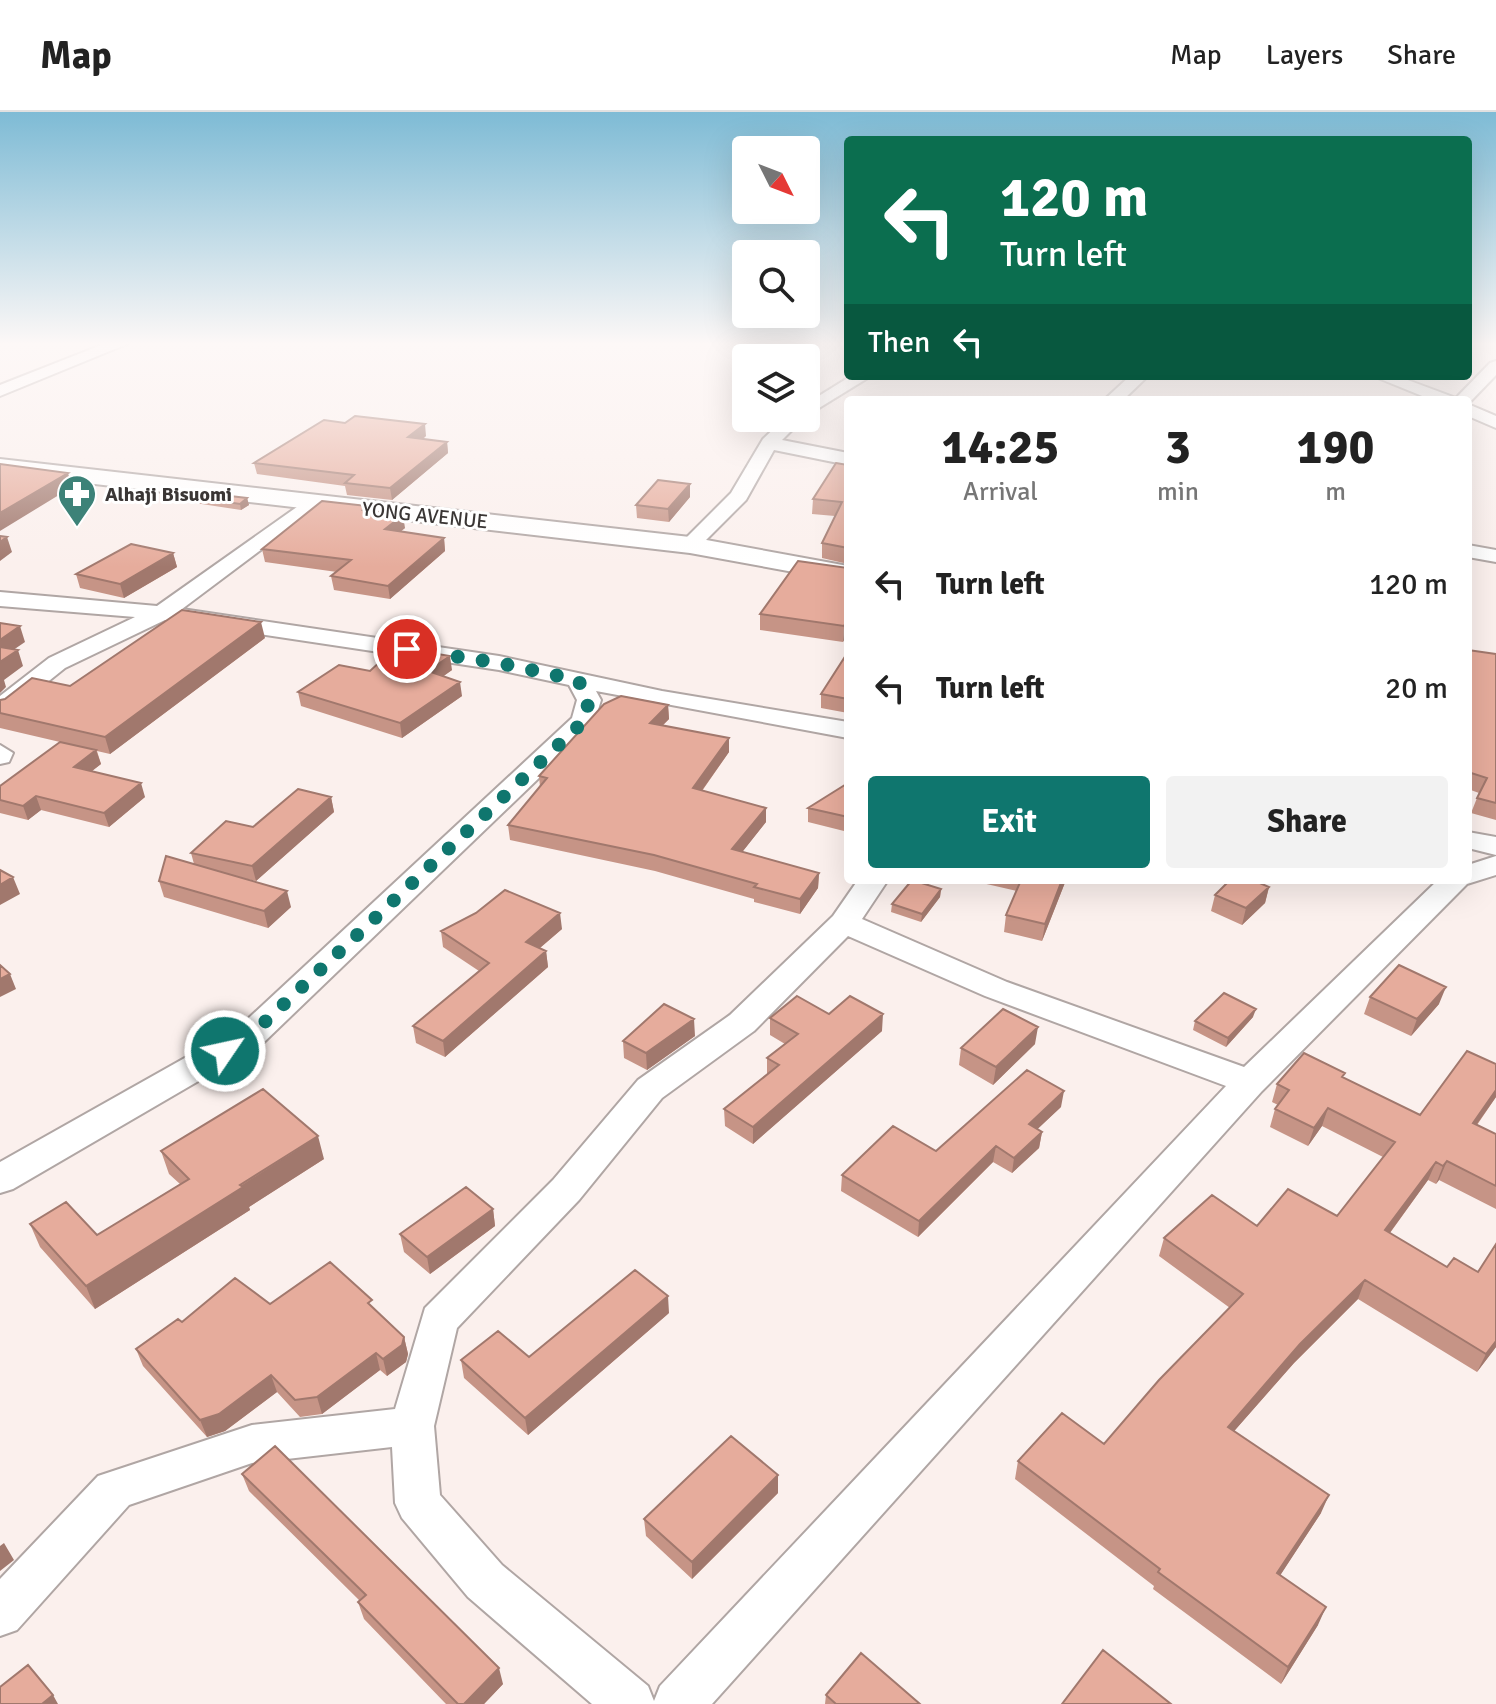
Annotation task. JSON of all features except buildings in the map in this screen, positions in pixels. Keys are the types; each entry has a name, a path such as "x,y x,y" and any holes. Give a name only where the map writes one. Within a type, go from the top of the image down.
{"street":[{"path":"690,545 739,496 769,443 780,432"},
{"path":"769,443 844,458"},
{"name":"YONG AVENUE","path":"0,466 690,545 844,573"},
{"path":"0,708 57,663 162,613 311,503"},
{"path":"1472,552 1496,556"},
{"path":"0,599 162,613 499,663 662,698 844,729"},
{"path":"578,680 589,700 584,721"},
{"path":"0,1179 250,1036 584,721 611,708 662,698"},
{"path":"1472,841 1496,846"},
{"path":"1472,874 1496,865"},
{"path":"630,1704 485,1581 418,1503 412,1426 439,1320 566,1190 650,1089 742,1023 844,923 870,884"},
{"path":"678,1704 1250,1082 1451,884"},
{"path":"844,923 996,989 1250,1082"},
{"path":"0,1613 114,1490 252,1444 412,1426"}],"place":[{"name":"Alhaji Bisuomi","path":"77,528"}],"route":[{"path":"225,1051 250,1036 584,721 589,700 578,680 499,663 407,649"}]}
